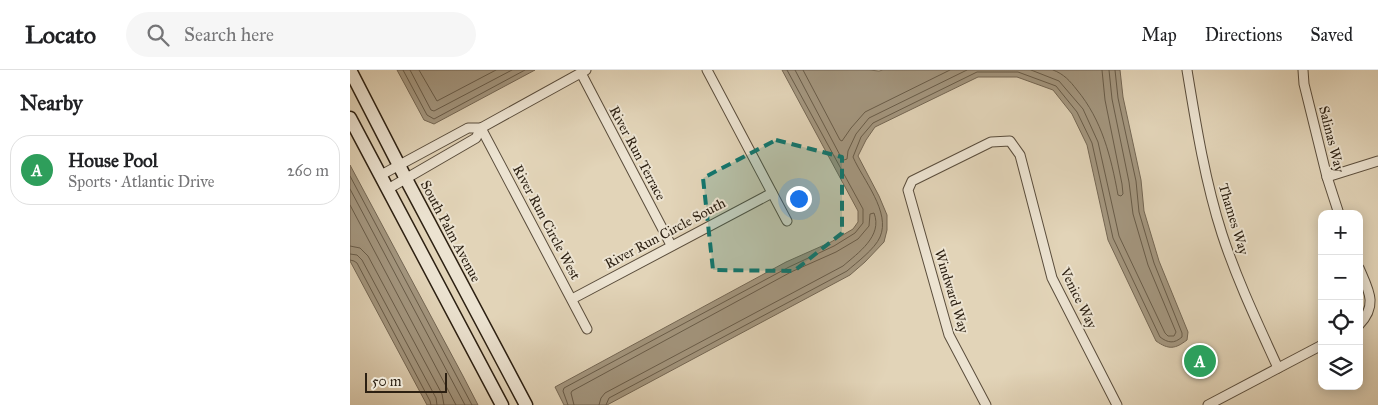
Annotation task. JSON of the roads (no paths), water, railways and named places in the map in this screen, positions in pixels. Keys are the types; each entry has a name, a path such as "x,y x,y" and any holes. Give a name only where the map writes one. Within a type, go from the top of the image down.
{"main road":[{"name":"South Palm Avenue","path":"350,70 526,405"},
{"path":"350,118 502,405"}],"street":[{"path":"707,70 787,221"},
{"name":"Thames Way","path":"1187,70 1198,142 1222,234 1246,297 1278,368"},
{"name":"Salinas Way","path":"1303,70 1304,84 1327,177 1338,210"},
{"path":"381,175 468,128 481,128 584,71"},
{"name":"River Run Terrace","path":"584,71 671,245"},
{"path":"388,188 476,138 481,128"},
{"name":"River Run Circle West","path":"481,128 587,329"},
{"name":"Windward Way","path":"986,405 949,335 908,190 912,181 990,142 1010,141"},
{"name":"Venice Way","path":"1010,141 1020,155 1052,278 1117,405"},
{"path":"1327,177 1378,161"},
{"name":"River Run Circle South","path":"572,298 772,193"},
{"path":"1363,277 1372,296 1370,311 1363,320"},
{"path":"1208,405 1318,347"}],"water":[{"path":"397,70 535,70 434,124 424,120"},
{"path":"782,70 1120,70 1123,97 1141,180 1144,211 1159,261 1188,332 1187,340 1175,347 1168,347 1156,341 1108,240 1087,145 1072,114 1053,90 1017,77 978,77 875,127 866,140 858,156 887,215 887,230 884,242 850,275 607,405 564,405 555,387 786,262 831,242 853,229 858,222 858,211"},
{"path":"350,165 478,405 427,405 350,261"}],"place":[{"name":"House Pool","path":"1200,361"}]}
